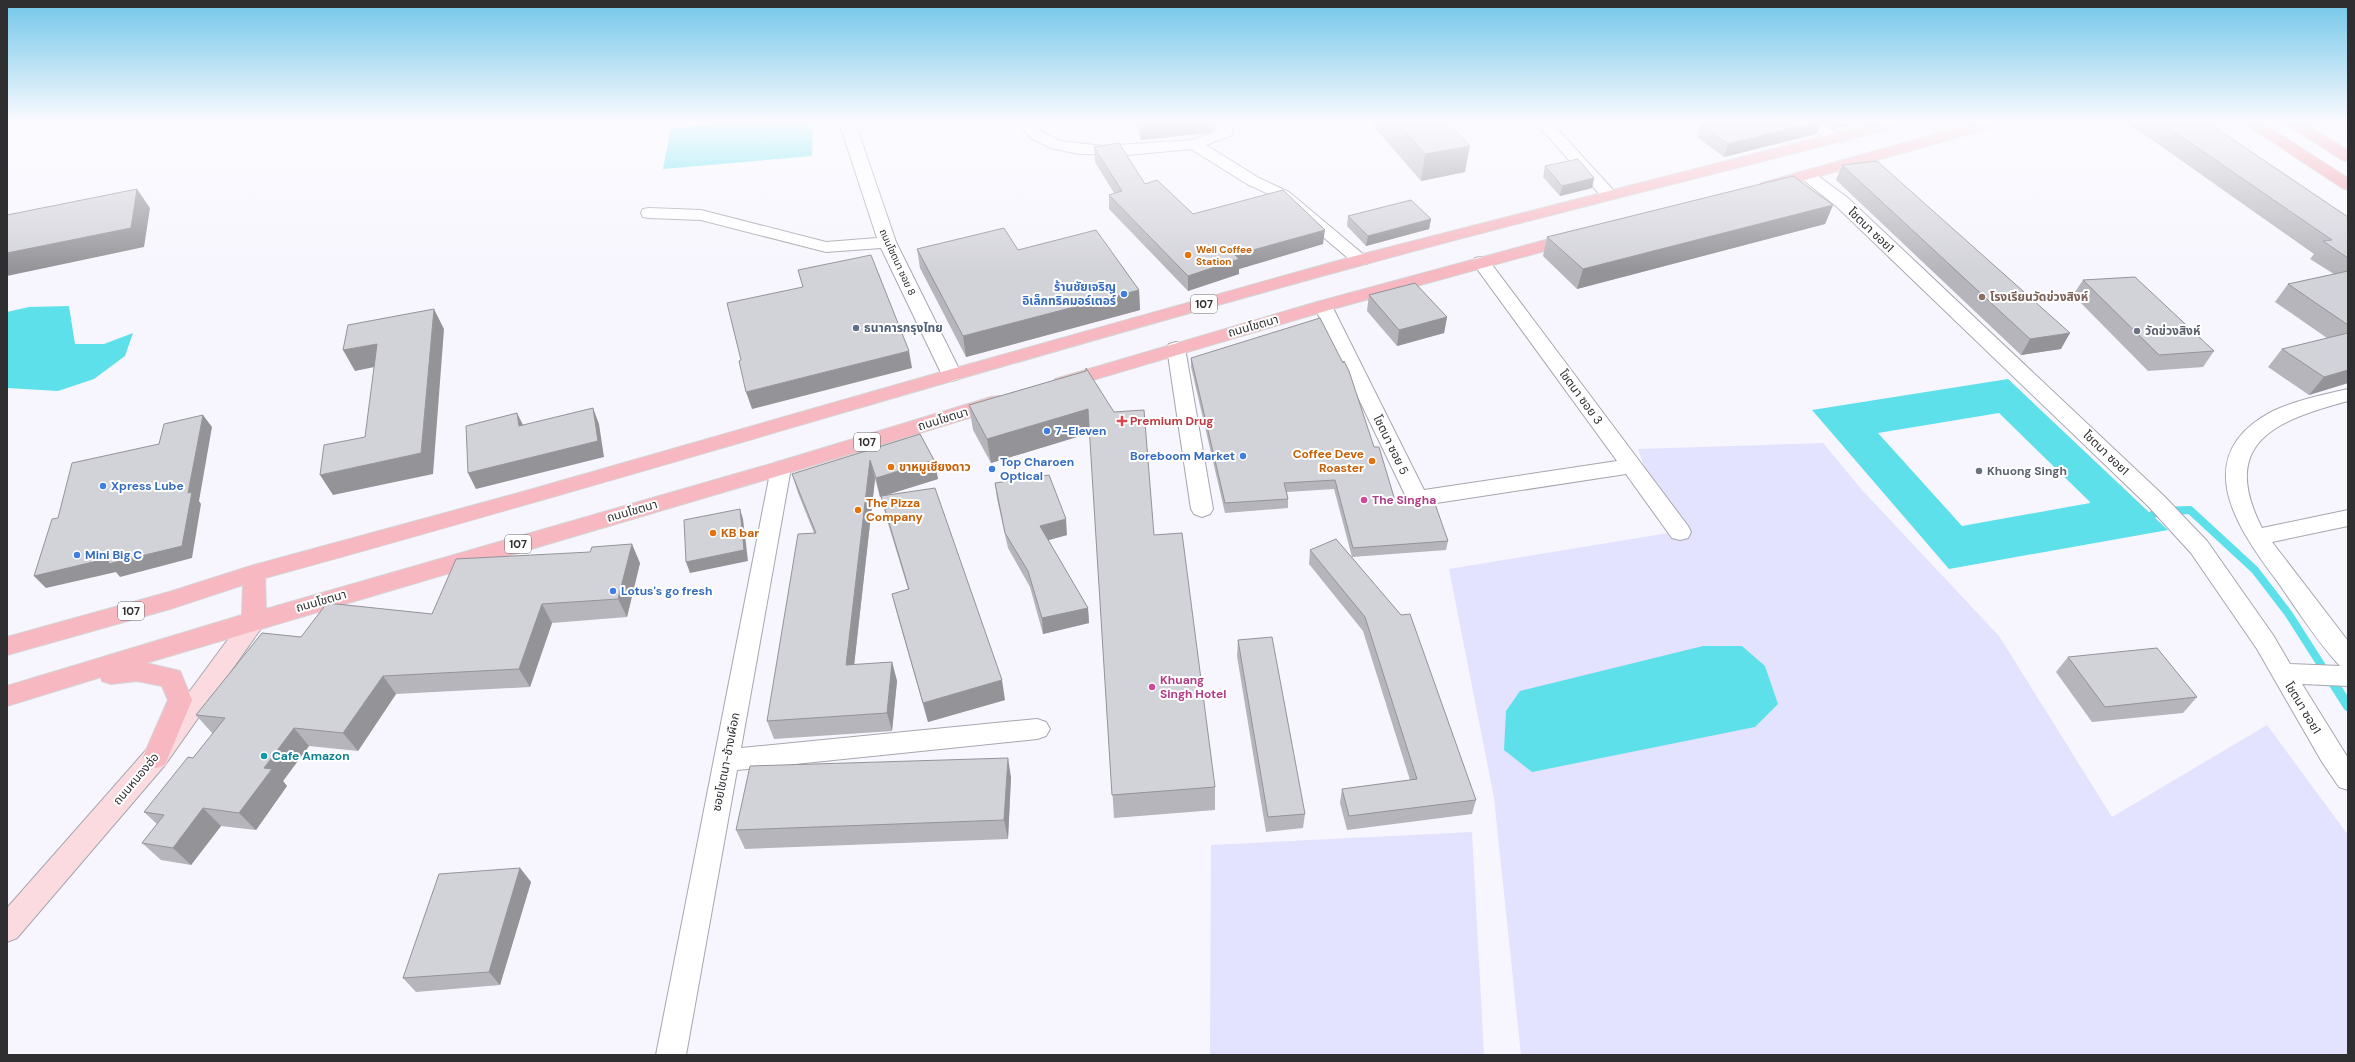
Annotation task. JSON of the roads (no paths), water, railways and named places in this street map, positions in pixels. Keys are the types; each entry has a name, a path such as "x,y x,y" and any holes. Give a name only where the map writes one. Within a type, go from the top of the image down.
{"highway":[{"path":"2327,172 2348,185"}],"main road":[{"name":"107","path":"7,646 170,600 254,573 515,502 952,374 1361,260 1703,172"},
{"path":"1747,192 1824,172"},
{"name":"ถนนโชตนา","path":"1043,388 1323,306 1588,234"},
{"name":"ถนนโชตนา","path":"7,696 254,621 782,468 1013,398"},
{"path":"254,573 254,621"},
{"name":"ถนนหนองฮ่อ","path":"7,929 156,757 254,621"},
{"path":"62,680 137,672 171,678 180,700 156,757"}],"street":[{"name":"ถนนโชตนา ซอย 8","path":"863,172 886,242 952,374"},
{"path":"1238,172 1253,181 1283,195 1361,260"},
{"path":"1588,172 1609,195"},
{"name":"โชตนา ซอย1","path":"1808,176 1842,202 2156,501 2199,546 2265,642 2282,673 2348,778"},
{"path":"650,213 701,215 826,247 886,242"},
{"name":"โชตนา ซอย 3","path":"1481,262 1680,532"},
{"name":"โชตนา ซอย 5","path":"1323,306 1417,498 1631,466"},
{"path":"1176,348 1202,509"},
{"path":"2348,395 2281,415 2260,427 2247,440 2240,453 2236,484 2238,499 2245,517 2256,537 2348,659"},
{"name":"ซอยโชตนา-ช้างเผือก","path":"671,1055 782,468"},
{"path":"2256,537 2348,518"},
{"path":"2282,673 2348,676"},
{"path":"727,760 1037,729"}],"water":[{"path":"69,306 75,344 104,344 133,333 125,356 94,379 58,391 7,388 7,312 29,307"},
{"path":"2008,379 2168,530 1949,569 1812,410","holes":["1999,413 2090,502 1962,526 1878,433"]},
{"path":"1703,646 1742,646 1765,666 1778,704 1755,727 1532,772 1504,750 1506,711 1520,691"}],"waterway":[{"path":"2152,515 2159,511 2190,510 2255,570 2288,613 2327,674"},
{"path":"2327,673 2348,706"}],"place":[{"name":"Well Coffee Station","path":"1188,255"},
{"name":"ร้านชัยเจริญ อิเล็กทริคมอร์เตอร์","path":"1124,294"},
{"name":"โรงเรียนวัดข่วงสิงห์","path":"1982,297"},
{"name":"ธนาคารกรุงไทย","path":"856,328"},
{"name":"วัดข่วงสิงห์","path":"2137,331"},
{"name":"Premium Drug","path":"1122,421"},
{"name":"7-Eleven","path":"1047,431"},
{"name":"Boreboom Market","path":"1243,456"},
{"name":"Coffee Deve Roaster","path":"1372,461"},
{"name":"ขาหมูเชียงดาว","path":"891,467"},
{"name":"Top Charoen Optical","path":"992,469"},
{"name":"Khuong Singh","path":"1979,471"},
{"name":"Xpress Lube","path":"103,486"},
{"name":"The Singha","path":"1364,500"},
{"name":"The Pizza Company","path":"858,510"},
{"name":"KB bar","path":"713,533"},
{"name":"Mini Big C","path":"77,555"},
{"name":"Lotus's go fresh","path":"613,591"},
{"name":"Khuang Singh Hotel","path":"1152,687"},
{"name":"Cafe Amazon","path":"264,756"}]}
